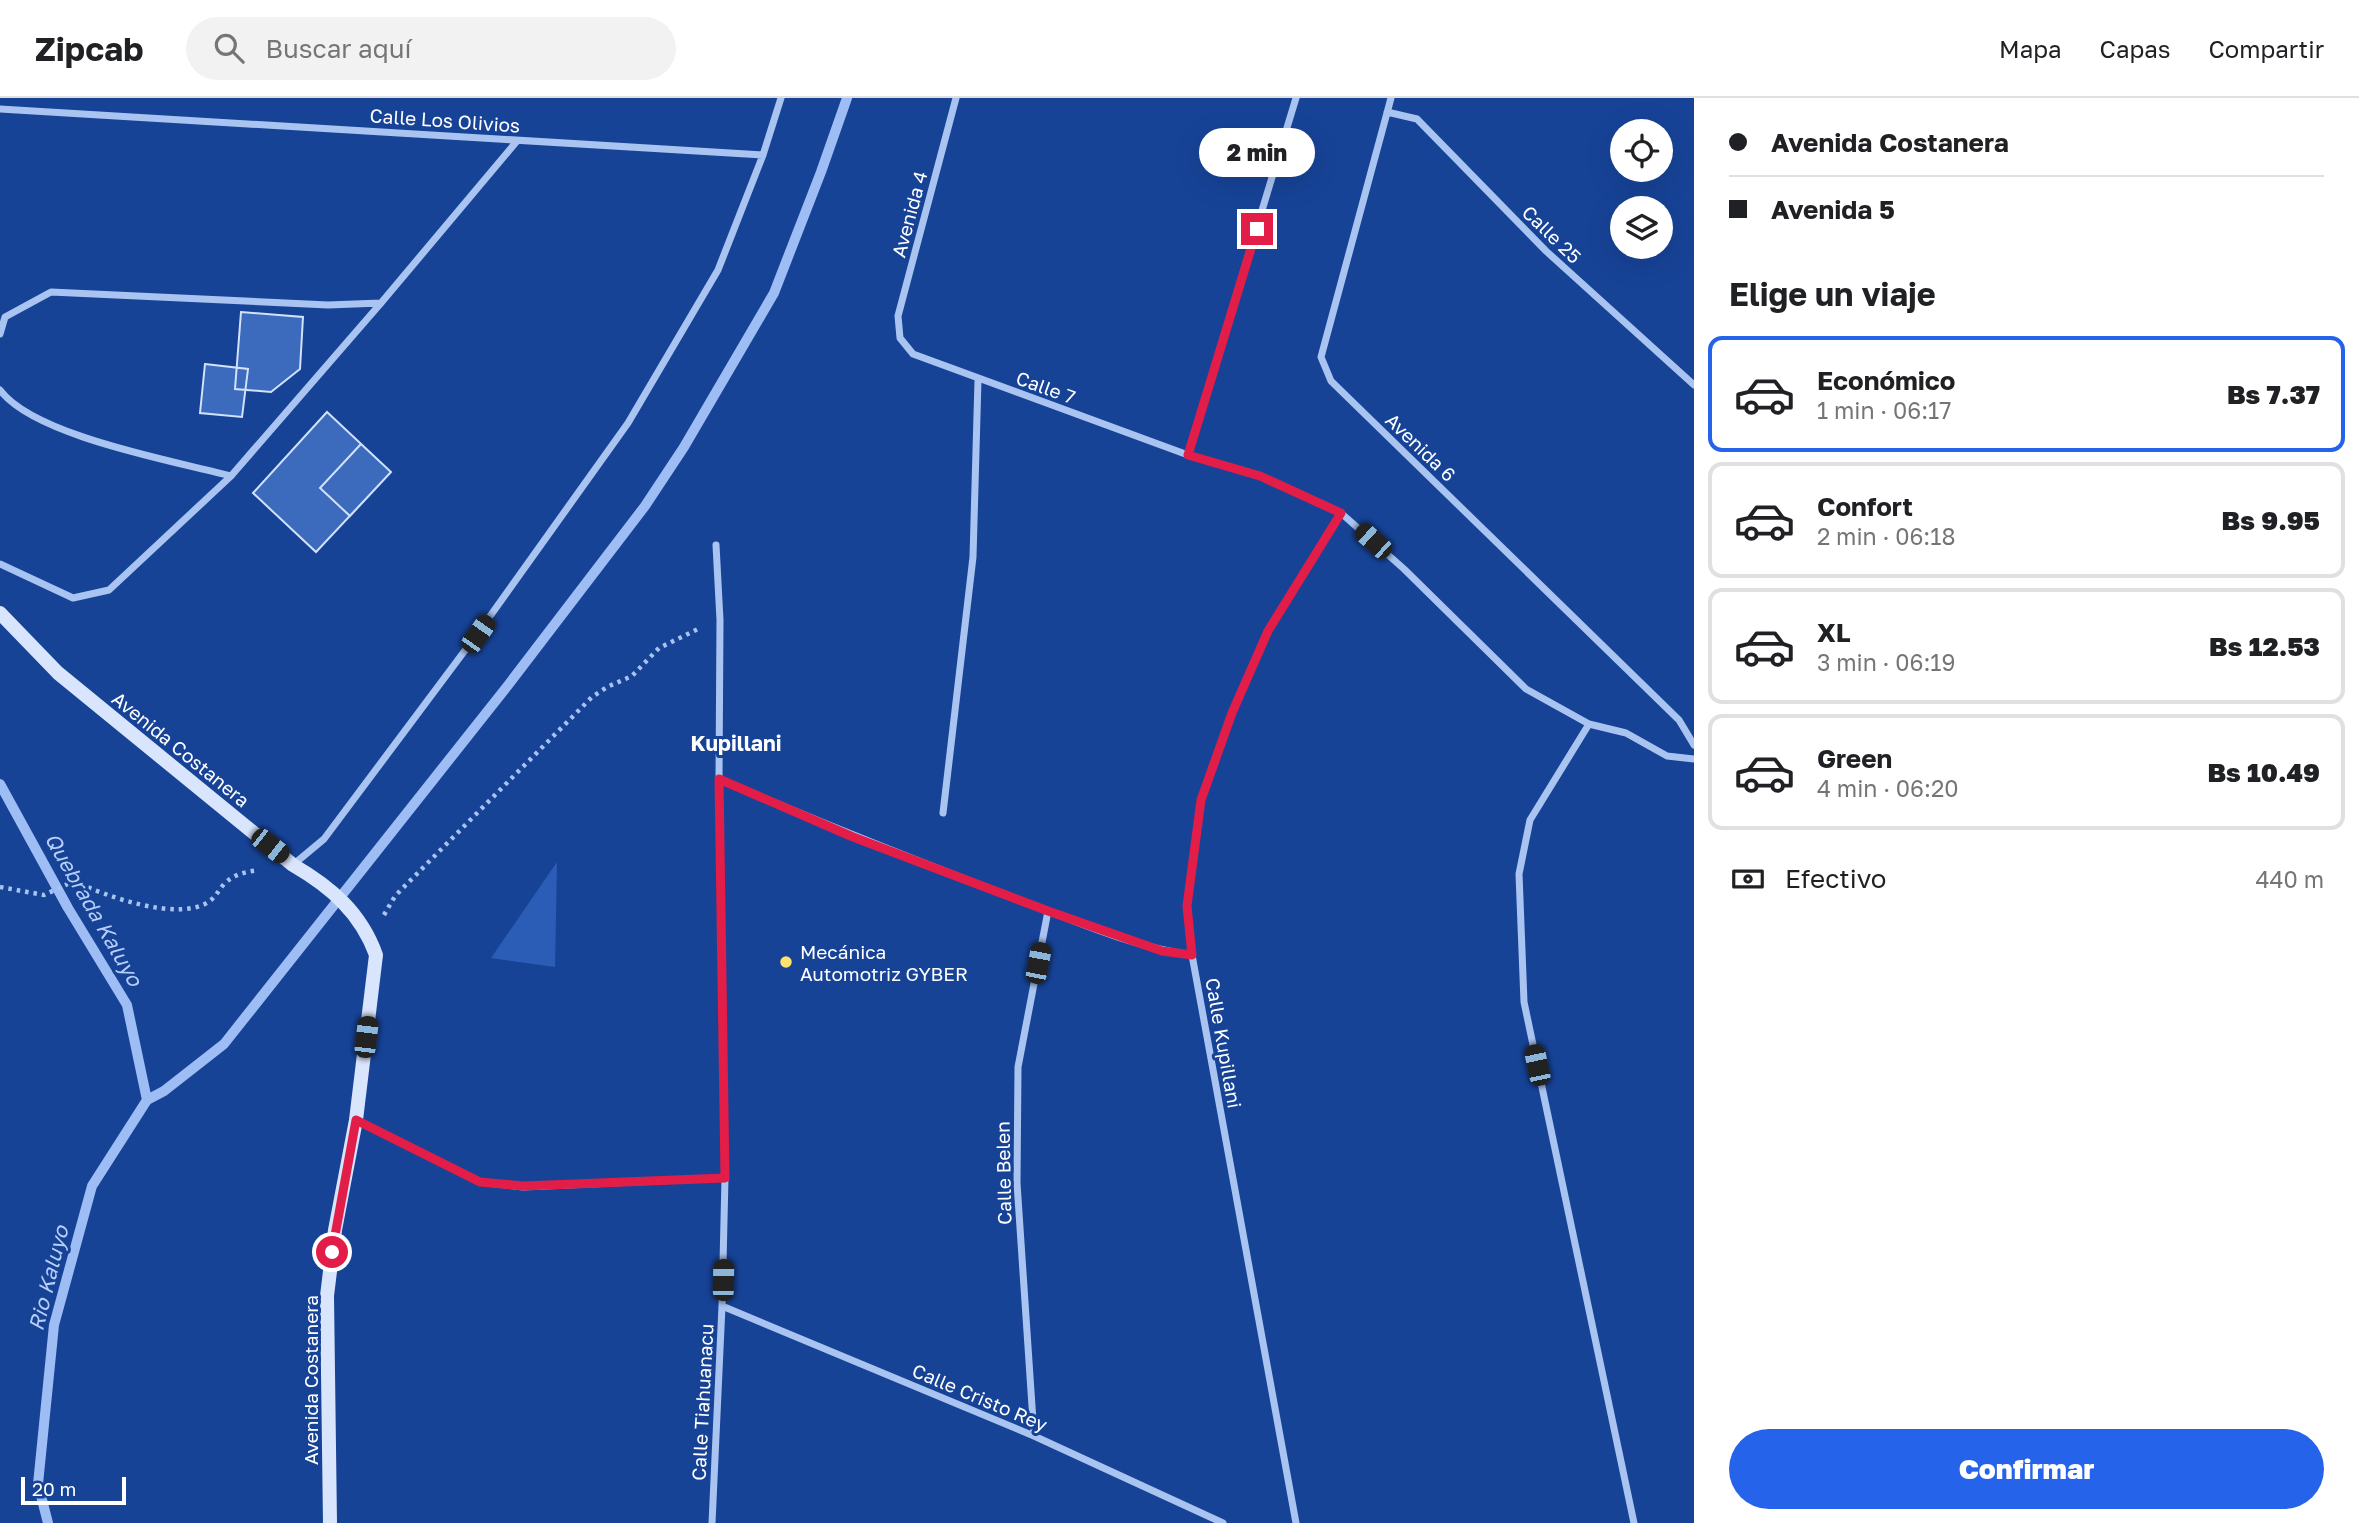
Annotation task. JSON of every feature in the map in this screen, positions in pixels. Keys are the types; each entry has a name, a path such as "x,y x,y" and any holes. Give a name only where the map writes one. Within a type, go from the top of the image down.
{"main road":[{"name":"Avenida Costanera","path":"0,612 58,673 289,861 316,879 359,919 369,934 376,955 356,1120 335,1230 327,1296 330,1523"}],"street":[{"path":"289,861 324,839 478,634 628,423 718,270 763,155 781,98"},
{"name":"Avenida 4","path":"900,338 898,316 956,98"},
{"path":"1188,455 1296,98"},
{"name":"Avenida 6","path":"1391,98 1321,357 1331,381 1679,720 1694,745"},
{"name":"Calle Los Olivios","path":"0,109 763,155"},
{"name":"Calle 25","path":"1387,112 1417,119 1546,251 1694,385"},
{"path":"0,564 73,598 109,590 230,476 381,303 517,141"},
{"path":"0,334 5,317 51,292 328,305 381,303"},
{"name":"Calle 7","path":"900,338 913,354 978,380 1188,455 1260,476 1341,513 1404,569 1526,689 1589,724 1626,733 1667,757 1694,759"},
{"path":"943,813 973,557 978,380"},
{"path":"0,390 5,397 47,424 80,436 230,476"},
{"name":"Calle Kupillani","path":"1296,1523 1192,955 1187,906 1201,800 1232,713 1268,631 1341,513"},
{"name":"Calle Tiahuanacu","path":"712,1523 725,1178 719,779 720,620 716,545"},
{"path":"1589,724 1530,820 1519,874 1520,934 1524,1002 1634,1523"},
{"path":"719,779 853,837 1048,911 1162,951 1192,955"},
{"name":"Calle Belen","path":"1034,1436 1017,1183 1018,1067 1048,911"},
{"path":"356,1120 480,1182 523,1186 725,1178"},
{"name":"Calle Cristo Rey","path":"722,1306 1034,1436 1223,1523"}],"path":[{"path":"369,934 389,909 395,895 593,697 607,687 632,676 667,643 720,620"},
{"path":"0,887 44,895 74,881 104,895 183,909 202,906 213,899 225,883 241,873 289,861"}],"shaded area":[{"path":"557,862 555,967 491,958"}],"building":[{"path":"241,312 303,317 300,369 271,392 235,389"},
{"path":"205,364 248,369 242,417 200,413"},
{"path":"327,412 391,472 316,552 253,493"},
{"path":"361,444 391,472 350,516 320,488"}],"waterway":[{"name":"Rio Kaluyo","path":"48,1523 38,1484 54,1325 92,1186 147,1100 164,1091 224,1044 509,684 645,506 684,447 774,293 847,98"},
{"name":"Quebrada Kaluyo","path":"0,784 68,908 127,1005 147,1100"}],"place":[{"name":"Mecánica Automotriz GYBER","path":"786,962"}],"district":[{"name":"Kupillani","path":"736,743"}],"route":[{"path":"332,1252 356,1120 480,1182 523,1186 725,1178 719,779 853,837 1048,911 1162,951 1192,955 1187,906 1201,800 1232,713 1268,631 1341,513 1260,476 1188,455 1257,229"}]}
